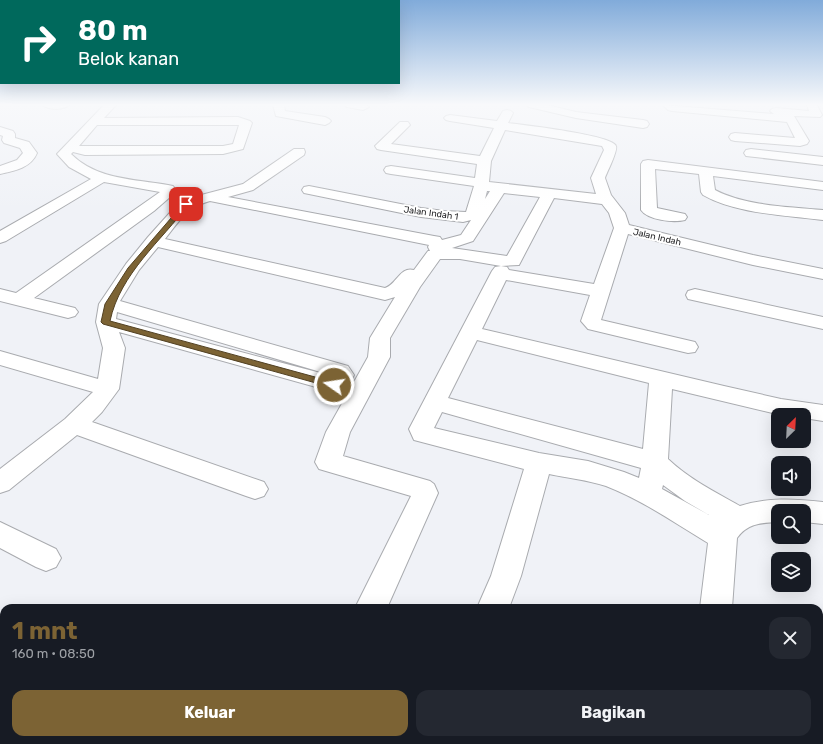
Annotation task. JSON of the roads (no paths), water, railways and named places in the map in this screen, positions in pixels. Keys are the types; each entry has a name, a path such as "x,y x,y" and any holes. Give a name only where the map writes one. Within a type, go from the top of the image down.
{"street":[{"path":"0,170 23,162 28,158 30,153 25,145 8,140"},
{"path":"74,152 82,140"},
{"path":"74,152 223,150 239,146 241,140"},
{"path":"389,140 382,146 484,161"},
{"name":"Jalan Indah 1","path":"309,190 416,212 461,218 469,217 473,215 481,184 484,161 494,140"},
{"name":"Jalan Indah","path":"592,140 606,143 612,141 610,150 598,178 604,196 617,213 622,228 753,260 823,274"},
{"path":"771,140 802,142 801,140"},
{"path":"19,300 149,208 170,191 168,189 155,186 93,176 74,152"},
{"path":"0,483 74,425 94,406 108,388 114,348 108,313 132,268 186,204 248,187 299,152"},
{"path":"751,153 823,161"},
{"path":"679,216 654,213 650,210 648,164 823,186"},
{"path":"391,170 549,194 607,200"},
{"path":"705,171 708,192 718,198 743,204 823,215"},
{"path":"0,238 102,178"},
{"path":"154,241 386,294 394,293 399,290 426,254 434,247 467,238 497,192"},
{"path":"372,604 401,547 425,493 423,490 415,487 328,462 338,432 379,358 380,338 411,286 434,255 438,252 452,252 513,261 549,194"},
{"path":"209,197 434,241"},
{"path":"622,228 591,321 595,325 688,347"},
{"path":"600,291 504,273 470,332 421,429 423,434 539,463 588,471 615,479 731,527"},
{"path":"0,295 68,312"},
{"path":"695,295 823,323"},
{"path":"108,313 322,365 340,371 342,375 340,381 334,385 108,313"},
{"path":"470,332 781,407 823,413"},
{"path":"0,358 108,388"},
{"path":"646,493 651,483 655,462 660,379"},
{"path":"435,402 655,462 667,475 687,489 731,527"},
{"path":"74,425 255,489"},
{"path":"494,604 508,569 539,463"},
{"path":"717,604 731,527 751,513 771,512"},
{"path":"811,512 823,513"},
{"path":"0,534 46,558"}]}
